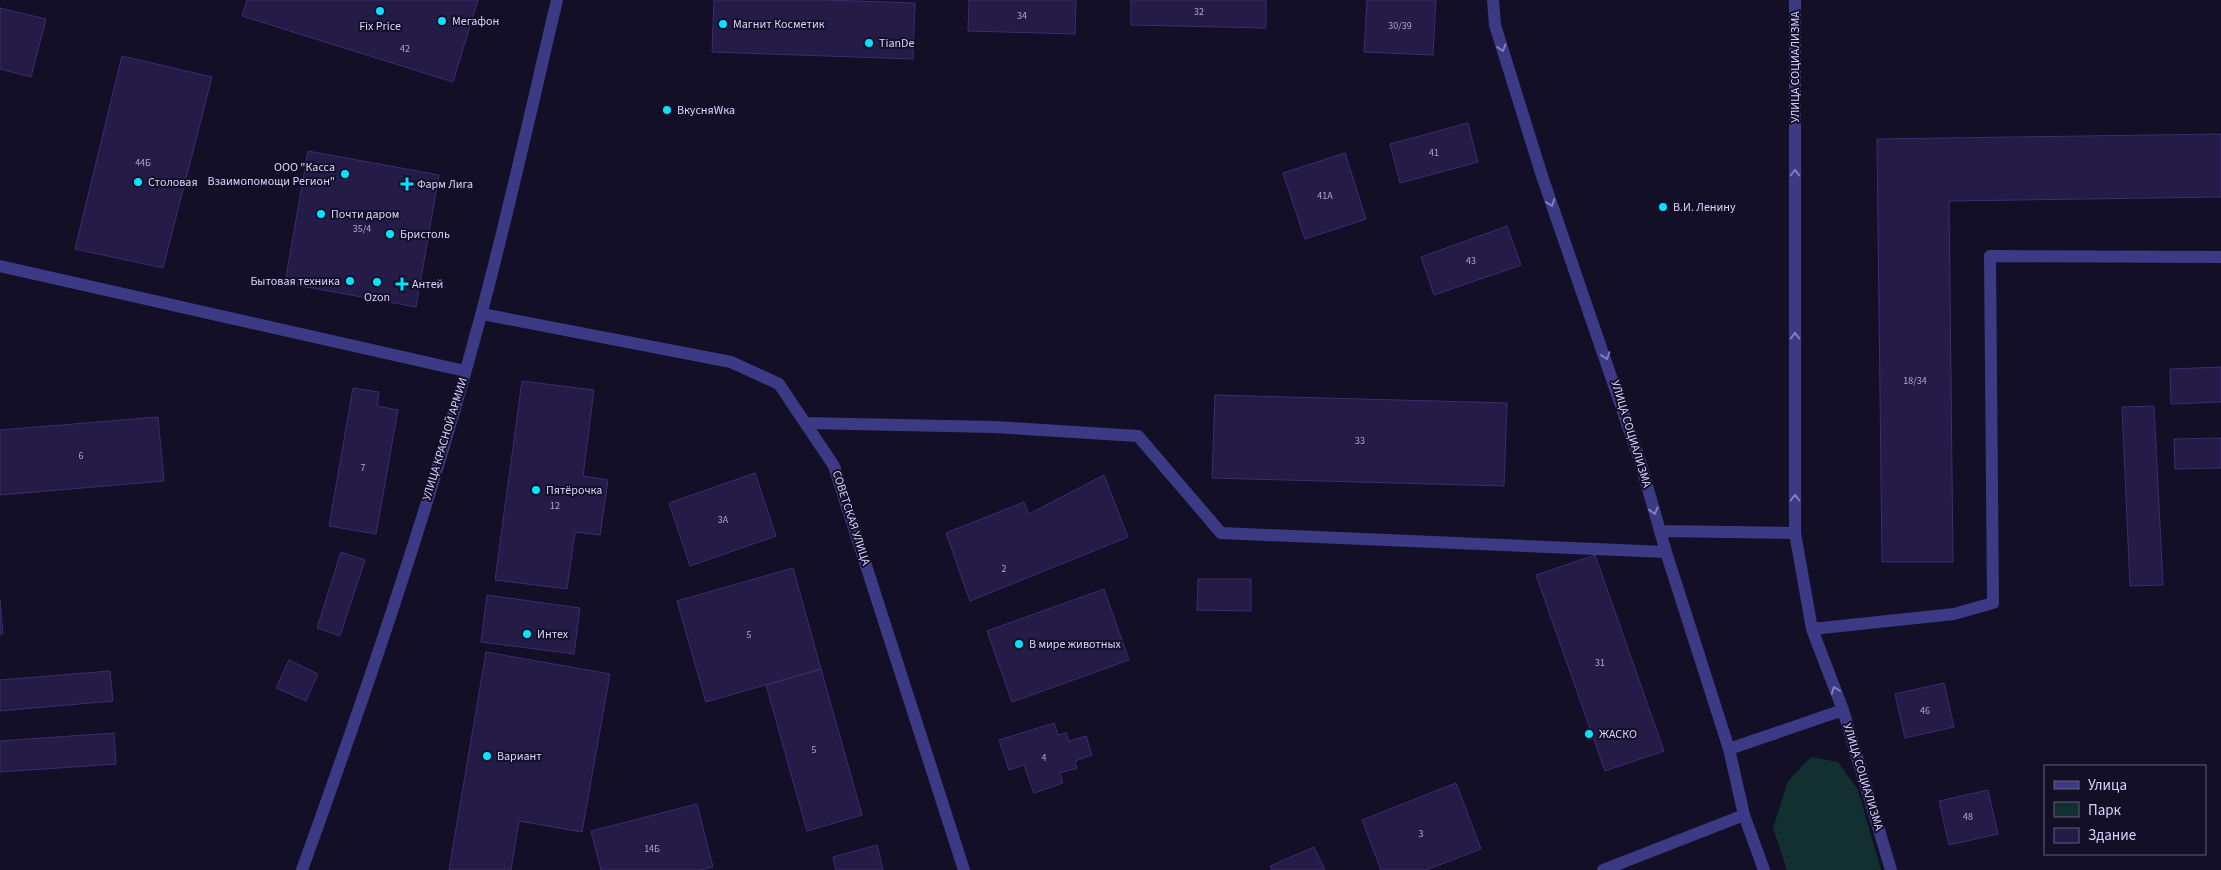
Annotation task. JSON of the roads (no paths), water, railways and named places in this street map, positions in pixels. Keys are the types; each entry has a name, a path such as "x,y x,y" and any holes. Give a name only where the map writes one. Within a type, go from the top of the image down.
{"street":[{"name":"УЛИЦА КРАСНОЙ АРМИИ","path":"302,870 383,643 482,314 557,0"},
{"name":"УЛИЦА СОЦИАЛИЗМА","path":"1493,0 1495,25 1542,176 1608,361 1640,461 1666,552 1730,749 1744,815 1764,870"},
{"name":"УЛИЦА СОЦИАЛИЗМА","path":"1795,0 1795,533 1812,629 1842,710 1891,870"},
{"path":"1812,629 1954,614 1993,603 1990,256 2221,258"},
{"path":"0,266 465,371"},
{"name":"СОВЕТСКАЯ УЛИЦА","path":"482,314 731,362 779,384 834,466 964,870"},
{"path":"805,423 994,427 1138,436 1221,533 1666,552"},
{"path":"1660,531 1795,533"},
{"path":"1730,749 1842,710"},
{"path":"1603,870 1744,815"}],"place":[{"name":"Fix Price","path":"380,11"},
{"name":"Мегафон","path":"442,21"},
{"name":"Магнит Косметик","path":"723,24"},
{"name":"TianDe","path":"869,43"},
{"name":"ВкусняWка","path":"667,110"},
{"name":"ООО \"Касса Взаимопомощи Регион\"","path":"345,174"},
{"name":"Столовая","path":"138,182"},
{"name":"Фарм Лига","path":"407,184"},
{"name":"В.И. Ленину","path":"1663,207"},
{"name":"Почти даром","path":"321,214"},
{"name":"Бристоль","path":"390,234"},
{"name":"Бытовая техника","path":"350,281"},
{"name":"Ozon","path":"377,282"},
{"name":"Антей","path":"402,284"},
{"name":"Пятёрочка","path":"536,490"},
{"name":"Интех","path":"527,634"},
{"name":"В мире животных","path":"1019,644"},
{"name":"ЖАСКО","path":"1589,734"},
{"name":"Вариант","path":"487,756"}]}
